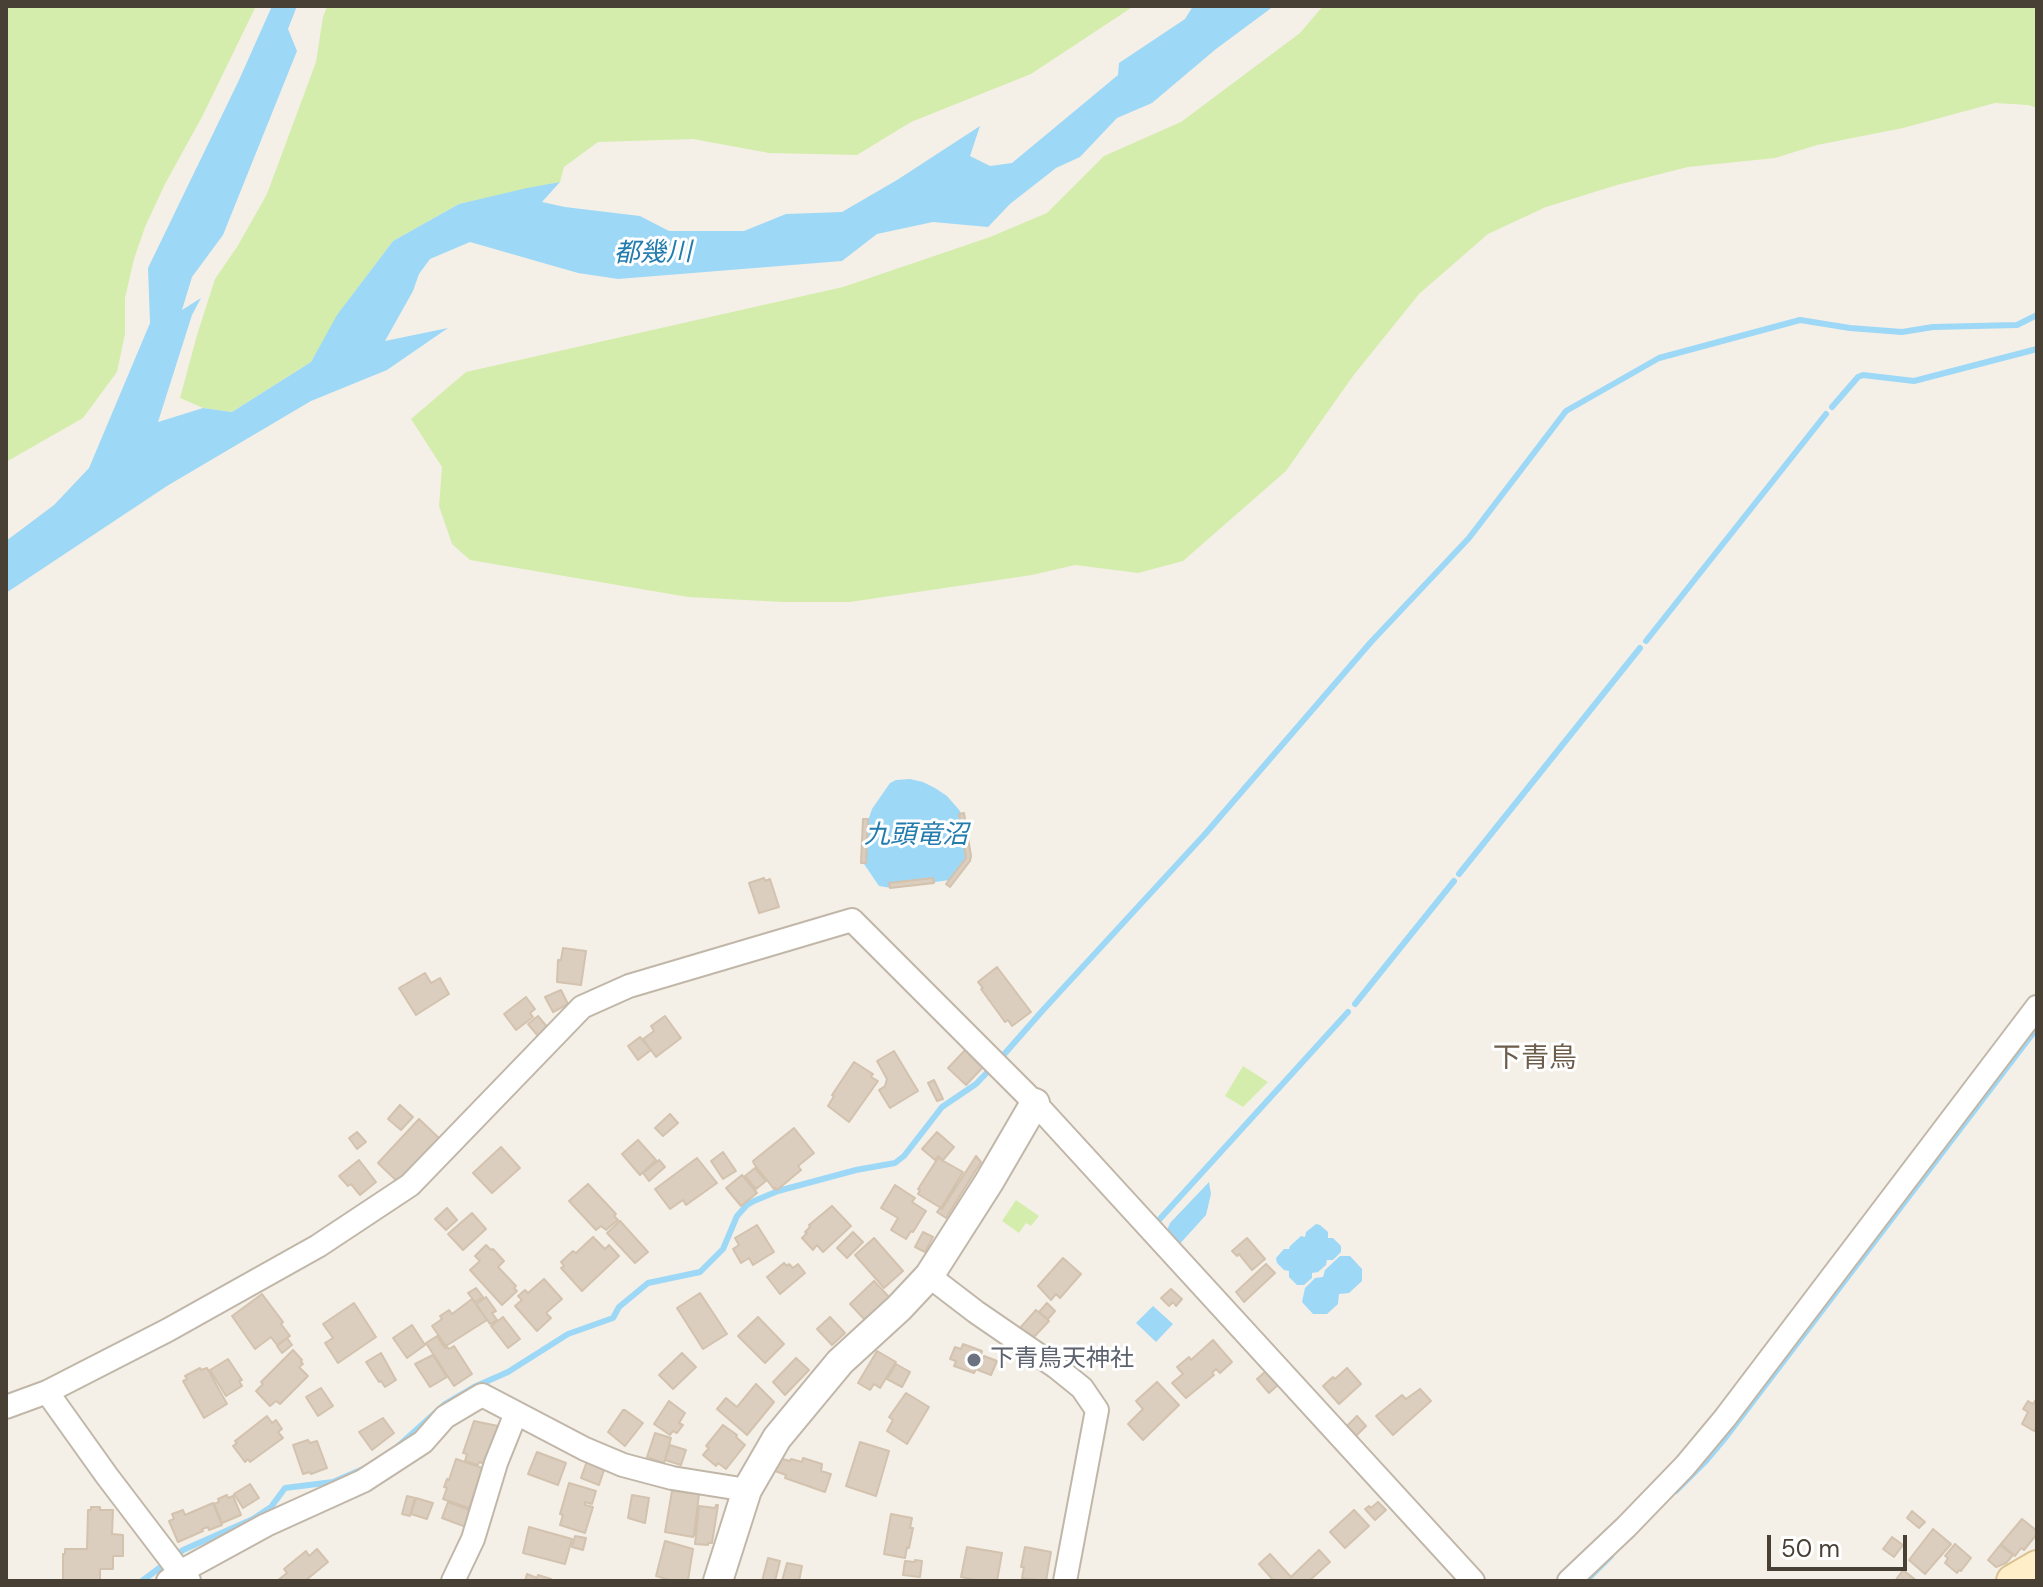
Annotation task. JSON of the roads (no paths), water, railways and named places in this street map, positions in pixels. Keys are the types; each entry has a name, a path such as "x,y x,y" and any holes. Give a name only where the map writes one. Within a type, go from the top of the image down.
{"main road":[{"path":"2013,1581 2037,1567"}],"street":[{"path":"6,1407 47,1392 156,1337 318,1246 410,1185 582,1007 629,986 852,920 1035,1103 1473,1581"},
{"path":"1569,1581 1685,1466 1725,1418 2037,1007"},
{"path":"718,1581 747,1490 777,1438 840,1362 929,1276 1035,1103"},
{"path":"929,1276 1056,1367 1082,1388 1097,1410 1065,1581"},
{"path":"47,1392 178,1578 266,1525 363,1481 423,1442 445,1417 482,1395 585,1449 623,1465 672,1478 747,1490"},
{"path":"453,1581 473,1539 496,1463 516,1413"}],"water":[{"name":"都幾川","path":"272,6 297,6 288,29 297,51 223,235 192,277 182,310 201,298 192,315 158,422 203,408 232,412 311,362 337,315 393,241 459,204 560,182 542,202 640,216 669,231 744,231 786,214 842,212 980,126 970,156 990,166 1012,163 1118,75 1119,63 1185,19 1193,6 1274,6 1216,49 1152,103 1117,118 1080,157 1056,168 1010,204 988,227 933,222 877,234 842,261 618,279 578,273 470,242 430,259 419,274 385,341 448,328 387,370 311,401 167,486 6,593 6,541 54,505 89,468 150,323 148,268"},
{"name":"九頭竜沼","path":"910,779 935,788 960,811 968,855 964,866 950,880 891,888 879,886 864,864 862,846 865,829 872,809 890,783"},
{"path":"1209,1182 1211,1194 1206,1215 1177,1247 1168,1238 1170,1223"},
{"path":"1316,1224 1328,1232 1328,1238 1333,1238 1341,1246 1341,1252 1333,1260 1327,1260 1318,1272 1312,1273 1312,1278 1304,1285 1297,1285 1276,1258 1301,1236 1305,1237 1306,1232"},
{"path":"1340,1256 1350,1256 1362,1269 1362,1281 1349,1293 1339,1294 1338,1304 1327,1314 1313,1314 1302,1302 1305,1288 1315,1278 1323,1277 1325,1270"},
{"path":"1153,1306 1173,1324 1156,1342 1136,1323"}],"waterway":[{"path":"396,1448 445,1404 508,1372 568,1334 613,1318 619,1307 648,1283 700,1272 723,1249 737,1216 747,1205 778,1191 895,1163 904,1156 942,1107 976,1084 1000,1059 1206,833 1371,642 1469,538 1566,411 1659,358 1800,320 1902,332 1933,327 2017,325 2037,315"},
{"path":"1832,407 1863,375 1914,381 2037,349"},
{"path":"1646,641 1826,414"},
{"path":"1459,874 1640,648"},
{"path":"1355,1004 1454,881"},
{"path":"1158,1221 1348,1012"},
{"path":"1676,1491 1726,1437 2037,1028"},
{"path":"175,1556 253,1519 271,1507 285,1488 333,1482 363,1469"},
{"path":"1586,1581 1611,1556"},
{"path":"142,1581 166,1563"}],"place":[{"name":"下青鳥天神社","path":"974,1360"}],"district":[{"name":"下青鳥","path":"1535,1060"}]}
